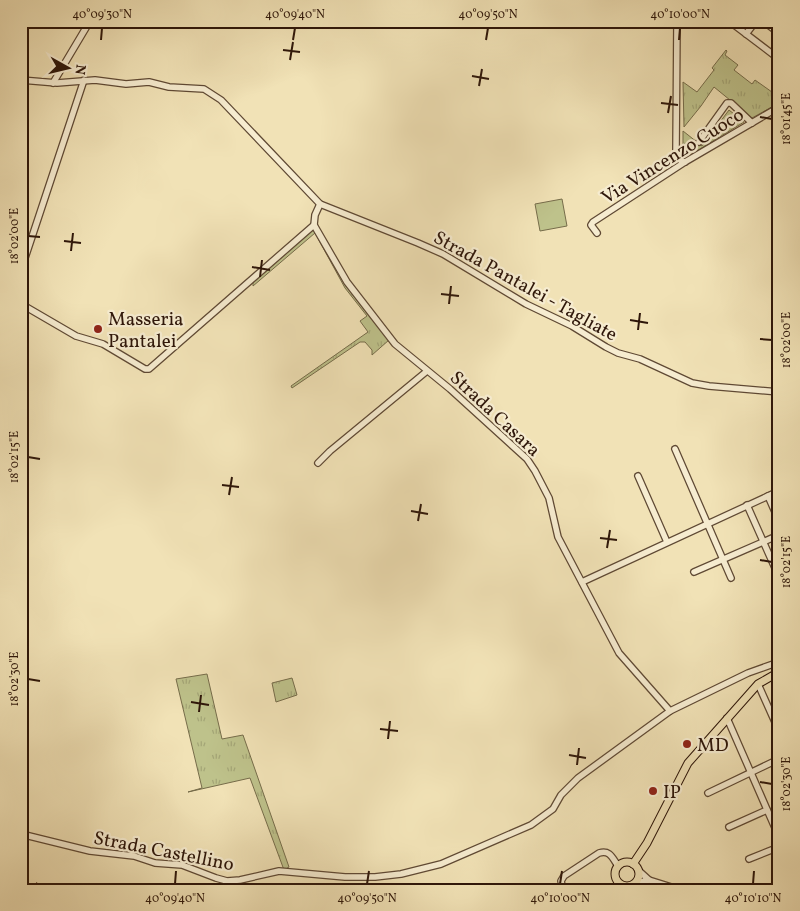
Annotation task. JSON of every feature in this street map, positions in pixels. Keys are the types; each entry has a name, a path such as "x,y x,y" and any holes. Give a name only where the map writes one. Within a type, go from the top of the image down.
{"main road":[{"path":"633,864 647,843 688,763 758,684 779,672"},
{"path":"625,862 633,864 638,870 638,879 634,886 618,887 614,876 618,866 625,862"}],"street":[{"path":"53,83 90,21"},
{"path":"677,21 676,151 681,161 685,162"},
{"path":"729,21 779,58"},
{"path":"746,34 756,21"},
{"path":"763,21 779,33"},
{"path":"21,80 53,83 84,80 106,80 126,84 149,82 169,87 208,90 221,100 320,204 315,215 314,225 149,369 145,369 103,344 76,336 21,304"},
{"path":"21,270 84,80"},
{"path":"699,142 727,103 731,103 752,123"},
{"name":"Via Vincenzo Cuoco","path":"597,233 592,228 593,222 685,162 779,107"},
{"name":"Strada Pantalei - Tagliate","path":"320,204 444,254 526,304 572,326 618,353 640,359 692,383 778,392"},
{"name":"Strada Casara","path":"314,225 347,282 395,344 450,389 526,459 535,471 549,498 558,537 619,653 670,711"},
{"path":"318,463 427,371"},
{"path":"778,392 779,378"},
{"path":"675,449 731,578"},
{"path":"638,476 667,542"},
{"path":"582,582 779,491"},
{"path":"768,496 779,522"},
{"path":"747,506 779,577"},
{"path":"694,572 779,535"},
{"name":"Strada Castellino","path":"21,834 90,851 134,856 155,863 182,865 227,881 240,880 278,871 345,877 375,877 401,874 440,864 531,825 553,808 561,795 578,778 670,711 748,673 779,662"},
{"path":"758,684 778,728"},
{"path":"727,718 779,837"},
{"path":"708,793 779,759"},
{"path":"729,827 767,810"},
{"path":"749,859 779,847"},
{"path":"563,890 561,881 564,876 599,853 610,853 618,866"},
{"path":"638,870 649,880 681,890"},
{"path":"634,886 649,880"}],"green space":[{"path":"726,50 725,55 738,65 734,70 752,84 755,80 779,97 779,103 752,118 714,87 684,127 683,82 697,92"},
{"path":"729,110 744,122 695,152 687,152 683,147 683,131 702,146"},
{"path":"562,199 567,226 540,231 535,204"},
{"path":"313,229 375,323 377,323 389,340 372,355 372,350 365,342 360,342 292,388 291,386 368,332 360,321 367,316 345,288 315,233 253,286 253,281"},
{"path":"207,674 222,739 243,735 289,867 284,870 250,778 188,792 202,788 176,679"},
{"path":"292,678 297,695 276,702 272,683"}],"railway":[{"path":"21,873 48,890"}],"place":[{"name":"Masseria Pantalei","path":"98,329"},
{"name":"MD","path":"687,744"},
{"name":"IP","path":"653,791"}]}
